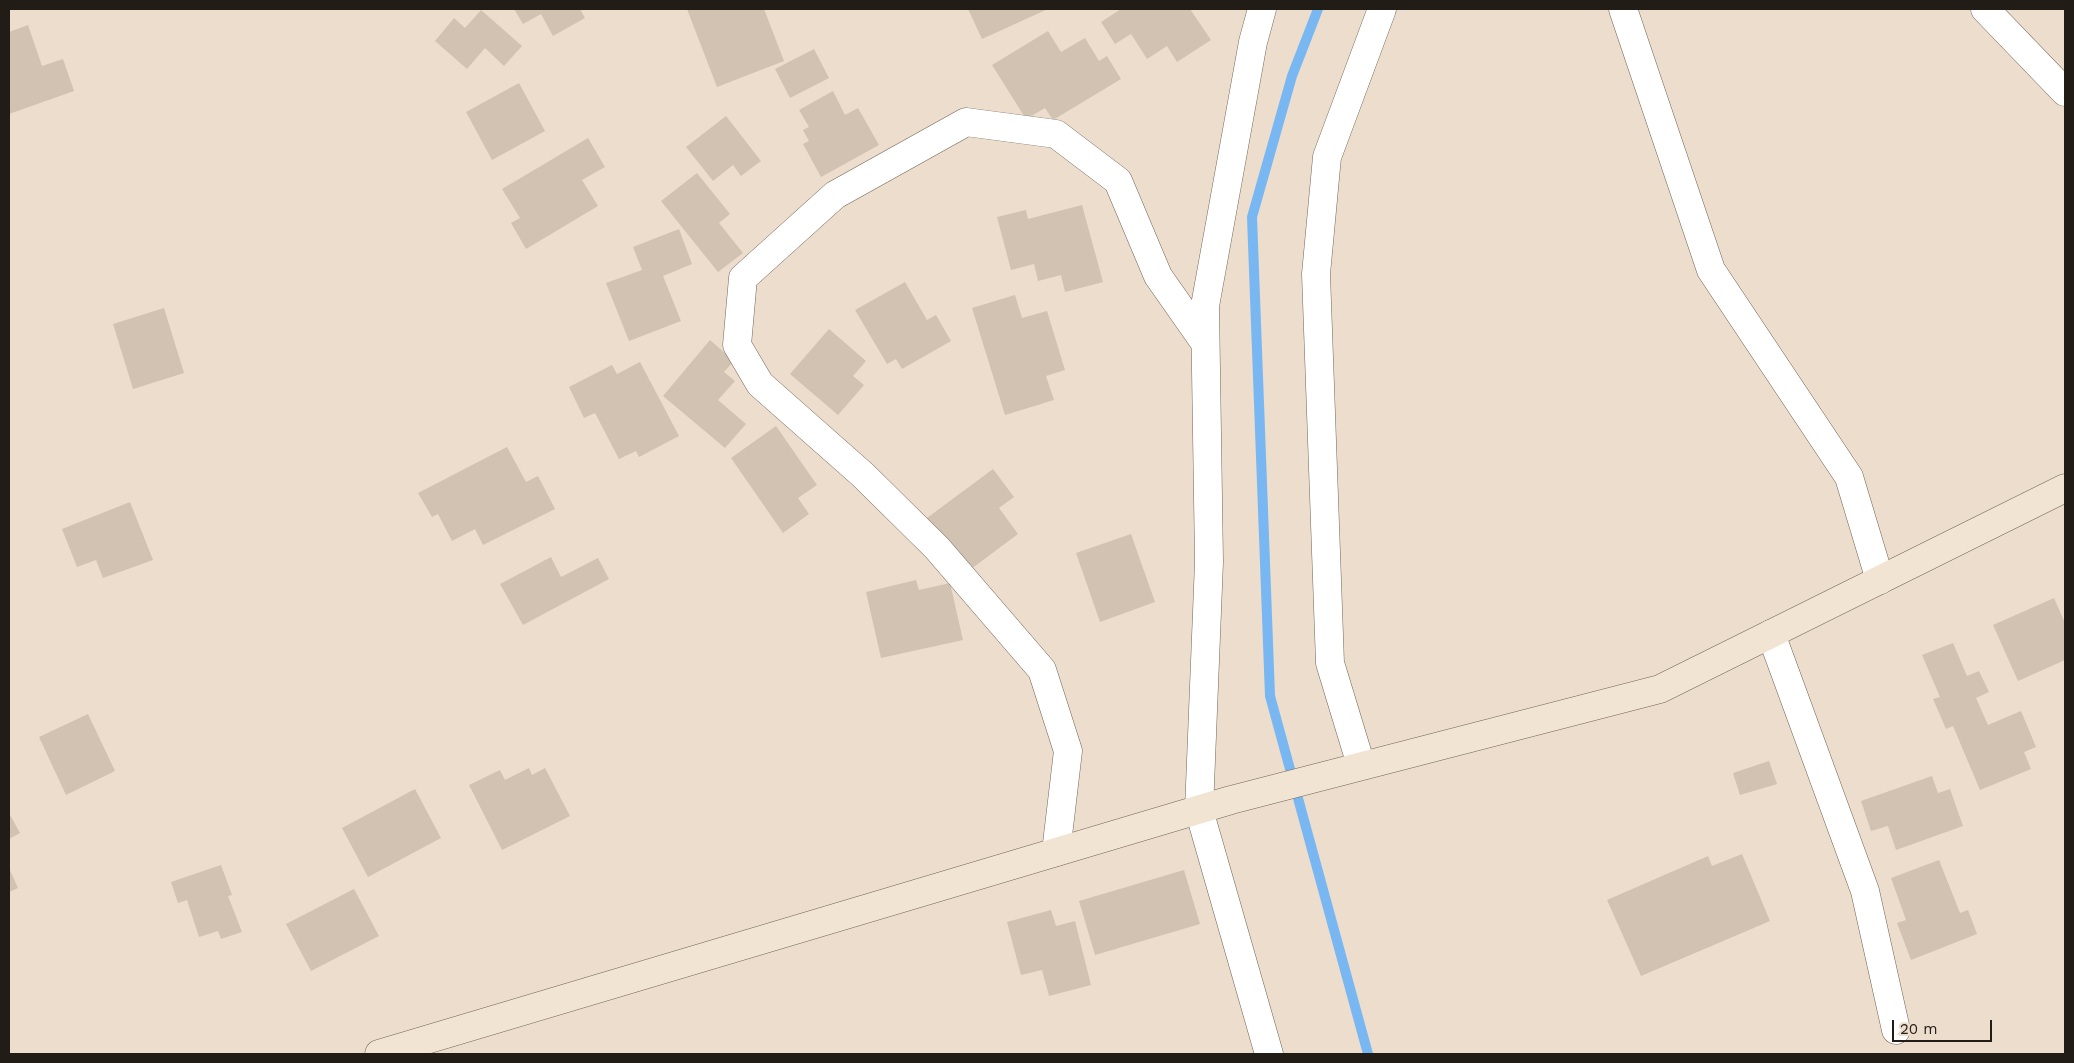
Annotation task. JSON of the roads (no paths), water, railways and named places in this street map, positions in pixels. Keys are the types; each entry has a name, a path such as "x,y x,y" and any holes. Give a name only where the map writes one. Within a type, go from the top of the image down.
{"main road":[{"path":"379,1054 1231,800 1660,689 2065,488"}],"street":[{"path":"1262,9 1253,42 1205,306 1209,562 1199,810 1269,1054"},
{"path":"1353,768 1330,663 1316,274 1327,157 1382,9"},
{"path":"1623,9 1711,270 1849,477 1880,580"},
{"path":"1985,9 2065,92"},
{"path":"1056,852 1068,751 1042,670 937,548 864,475 760,384 736,345 743,278 835,195 966,122 1056,134 1118,181 1158,276 1205,344"},
{"path":"1771,634 1865,891 1896,1030"}],"waterway":[{"path":"1318,9 1292,76 1252,217 1270,696 1368,1054"}]}
